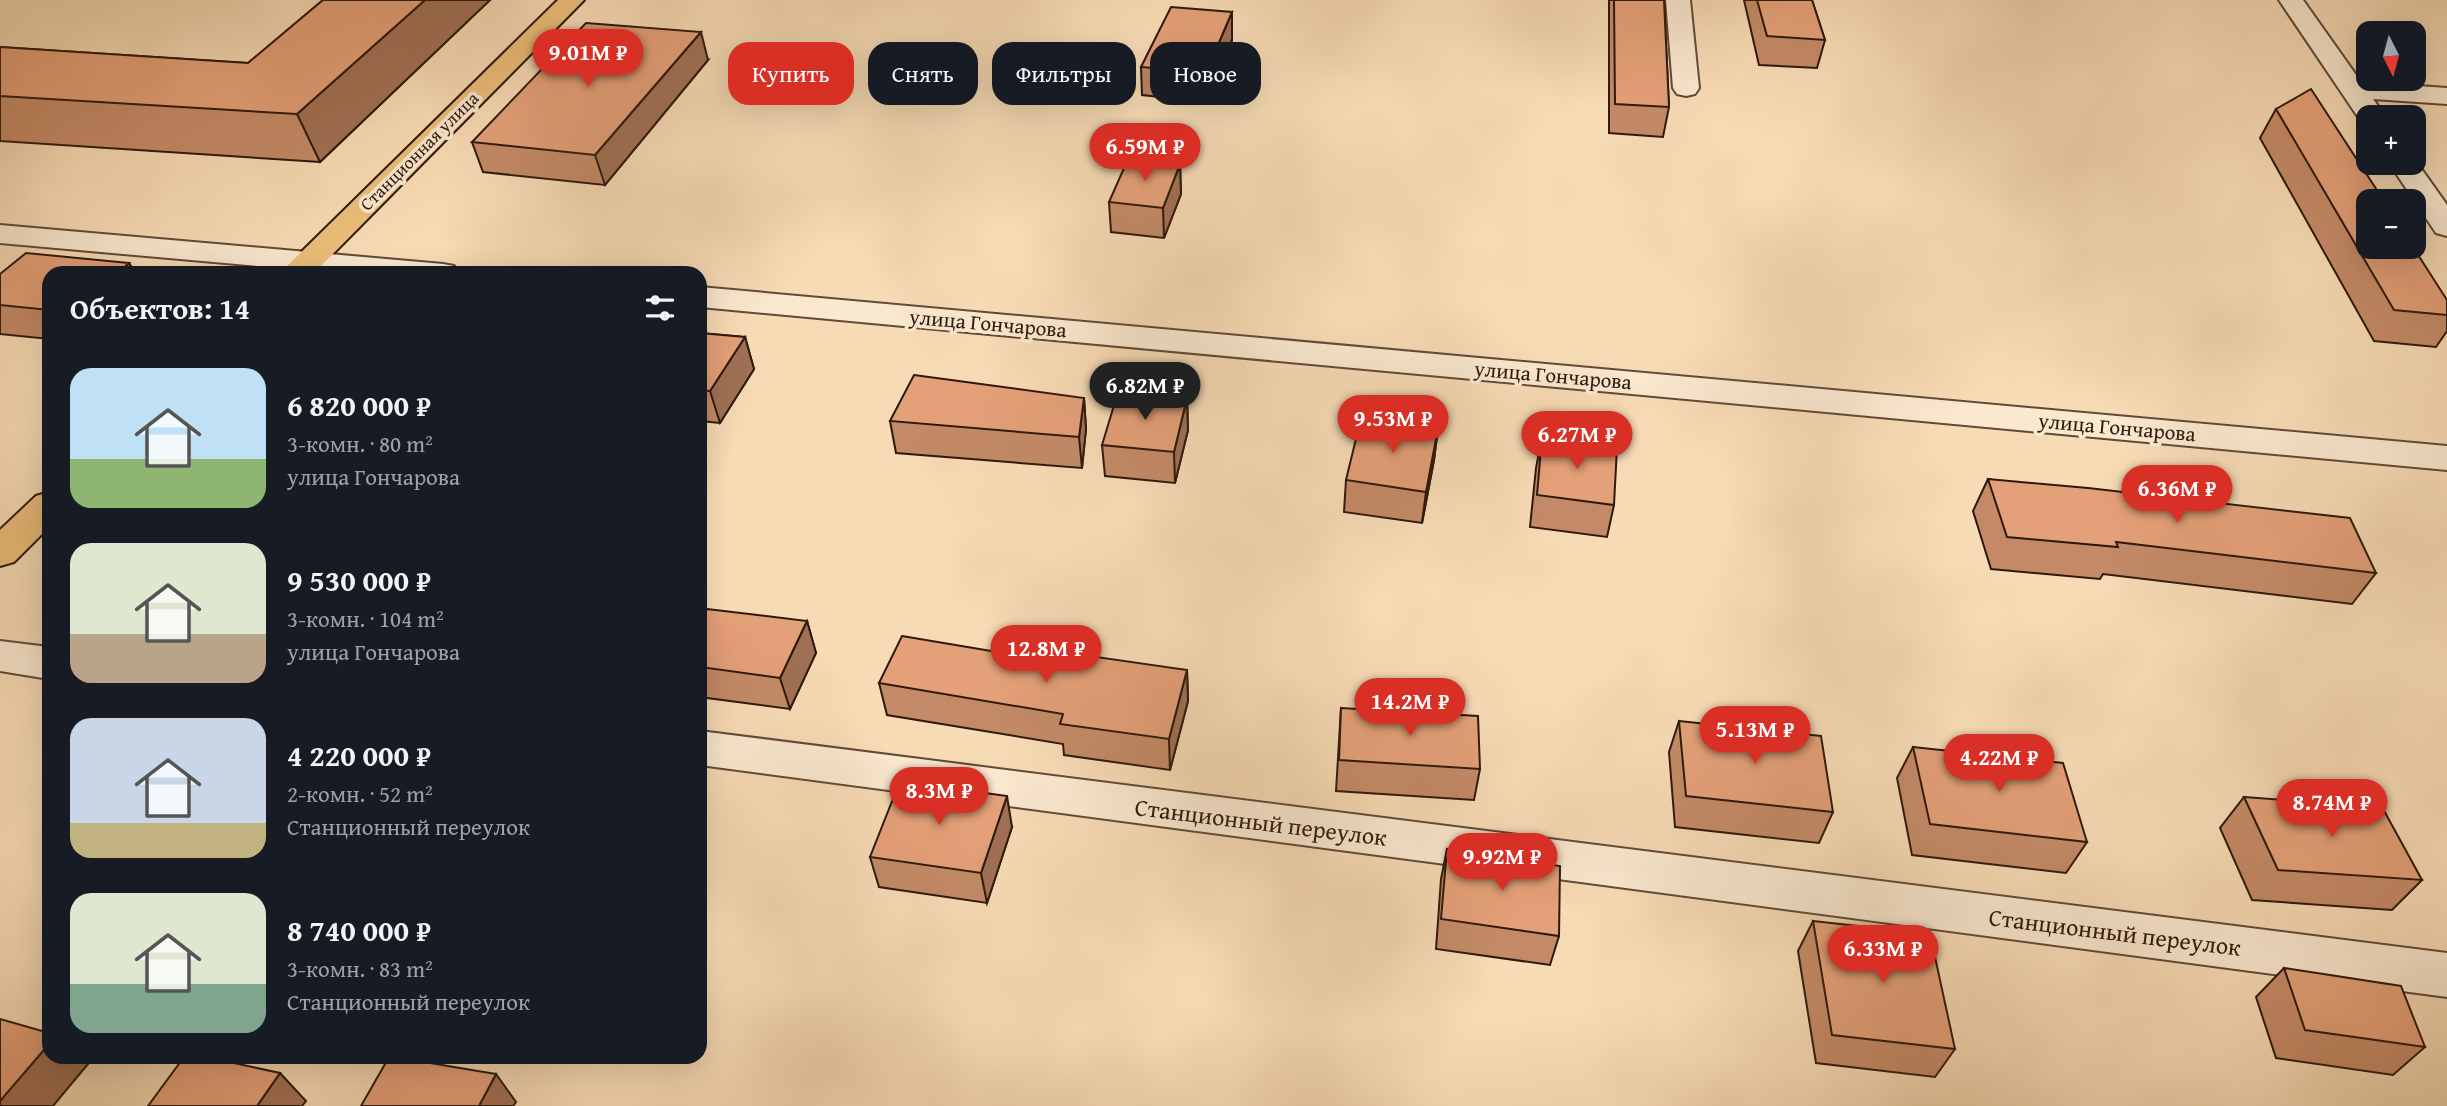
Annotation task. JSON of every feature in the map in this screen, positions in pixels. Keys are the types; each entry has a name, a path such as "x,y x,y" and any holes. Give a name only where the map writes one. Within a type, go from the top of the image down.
{"main road":[{"name":"Станционная улица","path":"303,266 572,0"},
{"path":"0,552 42,513"}],"street":[{"path":"1678,0 1686,88"},
{"path":"2291,0 2363,105"},
{"path":"2352,89 2447,96"},
{"path":"2411,175 2447,227"},
{"path":"0,234 293,266"},
{"name":"улица Гончарова","path":"707,298 2447,458"},
{"path":"0,656 42,662"},
{"name":"Станционный переулок","path":"707,749 2447,975"}],"building":[{"path":"323,0 425,0 297,114 0,96 0,47 248,63"},
{"path":"1614,0 1664,0 1669,107 1615,104"},
{"path":"1757,0 1812,0 1825,40 1767,36"},
{"path":"1171,7 1232,12 1219,42 1154,42"},
{"path":"586,23 701,32 595,155 472,142"},
{"path":"1150,49 1150,68 1141,67"},
{"path":"2311,89 2356,158 2356,175 2367,175 2376,189 2356,189 2356,245 2276,109"},
{"path":"1128,159 1180,164 1163,208 1109,202"},
{"path":"26,253 129,263 126,266 42,266 42,309 0,305 0,274"},
{"path":"2364,259 2421,259 2447,300 2447,315 2394,310"},
{"path":"707,334 745,337 710,391 707,391"},
{"path":"914,375 1084,398 1079,437 890,421"},
{"path":"1118,392 1187,398 1174,452 1102,445"},
{"path":"1361,418 1438,428 1426,492 1346,480"},
{"path":"1542,437 1617,447 1614,505 1537,495"},
{"path":"1988,479 2350,518 2376,573 2116,542 2118,547 2007,537"},
{"path":"707,609 807,621 780,678 707,668"},
{"path":"902,636 1080,666 1083,655 1187,670 1169,739 1060,724 1063,714 879,683"},
{"path":"1341,708 1478,716 1480,769 1339,760"},
{"path":"1679,721 1821,736 1833,812 1686,796"},
{"path":"1913,747 2063,763 2087,842 1930,824"},
{"path":"900,781 1007,796 981,873 870,857"},
{"path":"2244,797 2382,807 2422,880 2278,870"},
{"path":"1447,849 1560,866 1559,936 1441,919"},
{"path":"1813,921 1930,934 1955,1049 1832,1035"},
{"path":"2284,968 2401,986 2425,1047 2305,1030"},
{"path":"0,1019 42,1031 42,1052 0,1101"},
{"path":"179,1064 238,1064 280,1073 257,1106 148,1106"},
{"path":"385,1064 436,1064 496,1074 479,1106 361,1106"}]}
